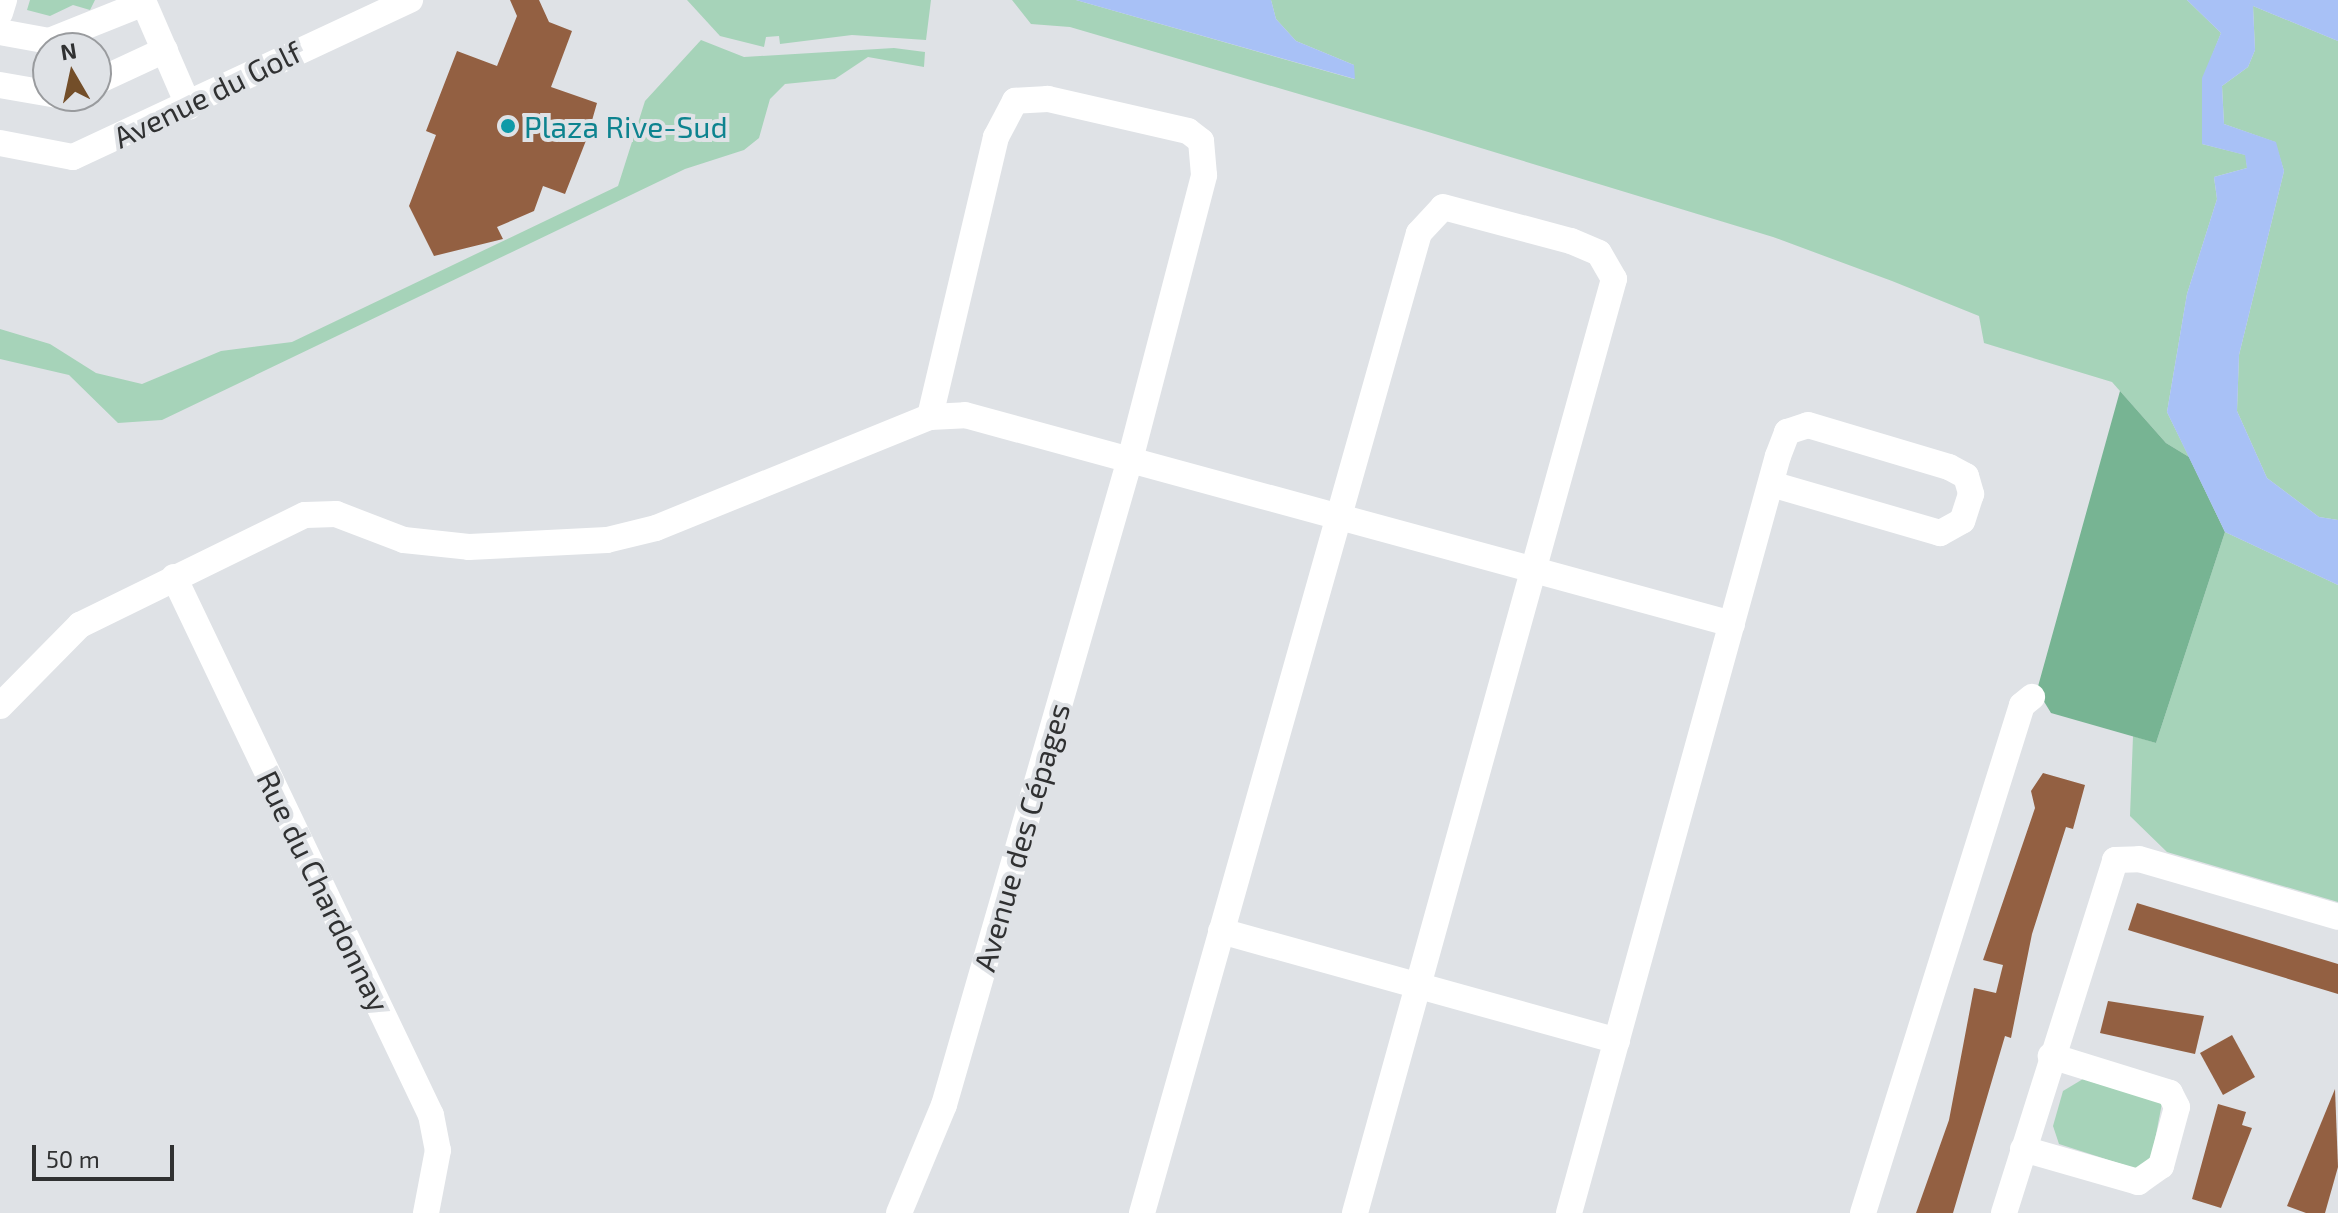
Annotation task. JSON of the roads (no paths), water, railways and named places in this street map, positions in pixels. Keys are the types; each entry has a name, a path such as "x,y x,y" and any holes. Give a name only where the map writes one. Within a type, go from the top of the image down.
{"street":[{"path":"0,13 4,0"},
{"name":"Avenue du Golf","path":"0,143 64,159 189,107 220,84 410,0"},
{"path":"0,32 49,41 144,3 189,107"},
{"path":"112,75 165,50"},
{"path":"0,85 32,91"},
{"name":"Avenue des Cépages","path":"899,1213 944,1105 1131,456 1207,153 1188,131 1048,99 1015,101 1003,115 930,417"},
{"path":"1142,1213 1337,514 1429,215 1457,209 1571,241 1599,253 1614,279 1355,1213"},
{"path":"0,706 63,636 174,577 321,513 404,540 469,547 607,540 656,528 930,417 994,419 1732,624"},
{"path":"1569,1213 1784,437 1800,424 1960,471 1971,494 1962,521 1940,533 1771,484"},
{"name":"Rue du Chardonnay","path":"174,577 431,1115 438,1150 426,1213"},
{"path":"1863,1213 2022,705 2032,697"},
{"path":"2004,1213 2105,874 2123,857 2338,917"},
{"path":"1221,931 1617,1041"},
{"path":"2023,1149 2138,1182 2161,1166 2177,1107 2170,1093 2051,1056"}],"water":[{"path":"1076,0 1271,0 1276,19 1296,41 1354,65 1355,79"},
{"path":"2187,0 2338,0 2338,41 2253,6 2255,50 2248,67 2222,86 2224,124 2276,142 2284,171 2239,355 2237,411 2267,478 2319,517 2338,520 2338,585 2225,532 2167,412 2187,294 2217,199 2214,177 2247,168 2245,155 2202,144 2202,78 2221,33"}],"place":[{"name":"Plaza Rive-Sud","path":"508,126"}]}
